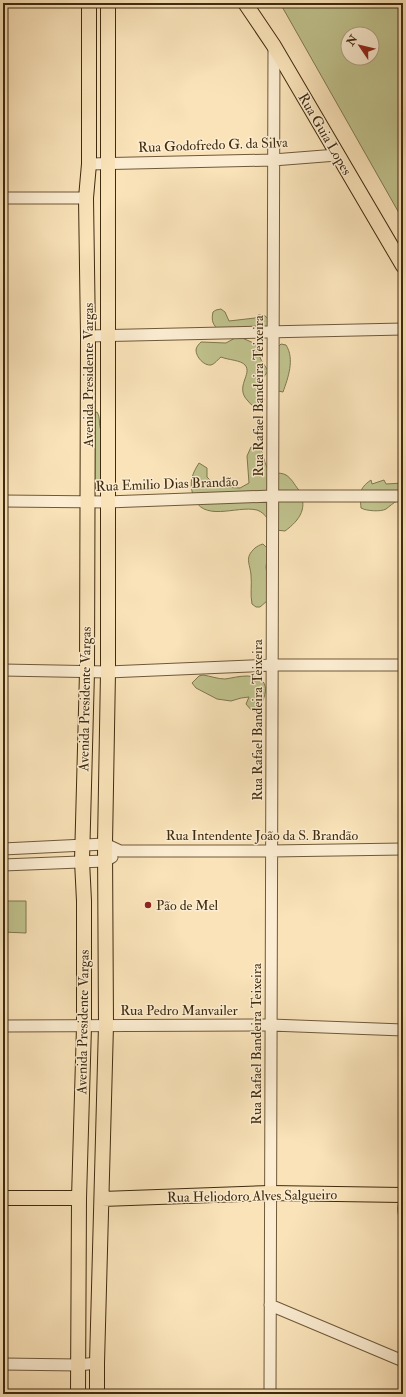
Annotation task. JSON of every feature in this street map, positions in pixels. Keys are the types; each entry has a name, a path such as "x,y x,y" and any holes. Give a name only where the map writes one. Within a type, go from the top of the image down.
{"main road":[{"name":"Avenida Presidente Vargas","path":"78,1394 79,1198 84,1026 84,901 82,861 87,672 88,336 86,198 89,164 89,3"},
{"name":"Avenida Presidente Vargas","path":"97,1394 106,1026 105,844 108,672 108,3"},
{"name":"Rua Guia Lopes","path":"245,3 274,46 403,266"},
{"path":"3,1198 79,1198 88,1188 93,1188 97,1190 102,1199"},
{"name":"Rua Heliodoro Alves Salgueiro","path":"102,1199 270,1194 403,1195"}],"street":[{"name":"Rua Rafael Bandeira Teixeira","path":"270,1394 274,46"},
{"name":"Rua Godofredo G. da Silva","path":"89,164 274,160 338,155"},
{"path":"3,198 86,198"},
{"path":"88,336 403,329"},
{"name":"Rua Emilio Dias Brandão","path":"3,501 107,502 272,496 403,496"},
{"path":"3,670 108,672 272,665 403,665"},
{"path":"3,849 105,844"},
{"name":"Rua Intendente João da S. Brandão","path":"105,844 120,851 403,849"},
{"path":"3,865 105,861 120,851"},
{"name":"Rua Pedro Manvailer","path":"3,1026 271,1025 403,1030"},
{"path":"270,1305 403,1361"},
{"path":"3,1364 78,1365 97,1363"}],"green space":[{"path":"280,3 403,3 403,220"},
{"path":"221,309 225,312 229,321 255,318 258,315 265,316 268,320 266,331 219,330 213,322 212,315 216,310"},
{"path":"240,337 258,345 260,349 260,358 268,371 260,382 264,400 258,408 251,405 244,396 243,386 247,369 243,363 221,357 214,364 208,365 201,360 196,353 196,348 201,342 226,343"},
{"path":"281,344 286,345 290,356 289,375 283,392 278,391 278,347"},
{"path":"97,412 101,430 102,484 99,488 94,488 92,414"},
{"path":"251,447 261,449 265,463 269,470 286,475 298,489 301,496 303,507 299,518 285,531 276,530 260,511 249,509 220,512 212,511 204,509 197,504 193,495 191,486 192,478 199,463 207,468 207,477 213,483 221,487 240,488 249,483 247,456"},
{"path":"371,480 372,484 384,480 386,484 403,483 403,504 397,501 381,511 361,508 360,499 362,489"},
{"path":"263,544 267,548 268,552 266,567 268,582 267,601 260,607 256,607 252,604 251,600 251,579 248,561 255,548"},
{"path":"203,675 220,679 247,676 256,677 261,680 266,689 263,700 257,712 252,711 246,704 249,697 231,701 217,699 196,688 192,683 199,676"},
{"path":"3,901 26,901 26,933 3,932"},
{"path":"403,1197 403,1232 399,1218 398,1205"}],"place":[{"name":"Pão de Mel","path":"148,905"}]}
